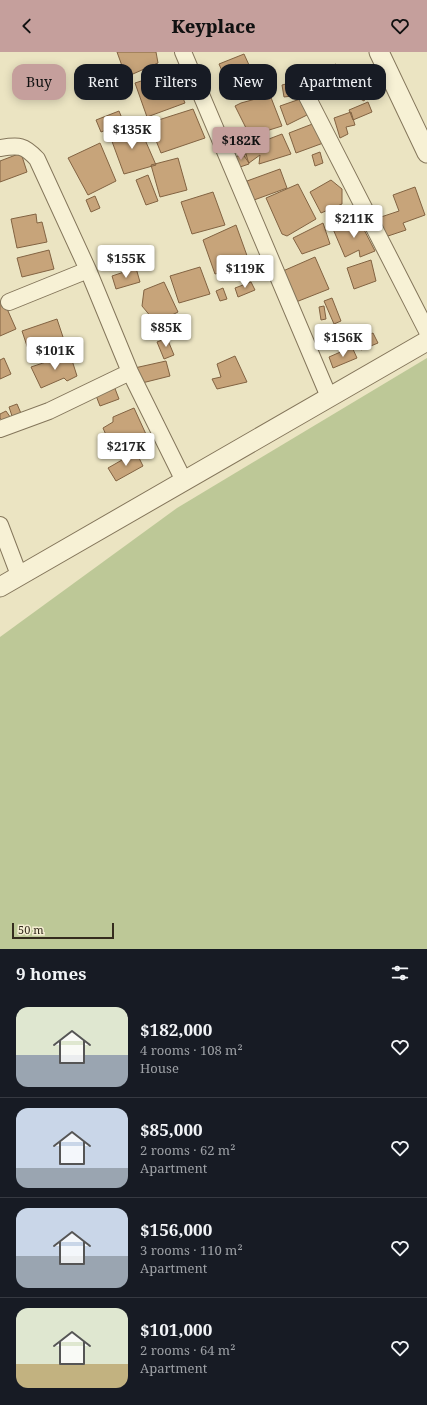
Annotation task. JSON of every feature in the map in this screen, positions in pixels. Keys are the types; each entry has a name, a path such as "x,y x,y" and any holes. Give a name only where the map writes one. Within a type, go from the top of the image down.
{"street":[{"path":"183,52 329,397"},
{"path":"379,52 427,153"},
{"path":"309,100 427,331"},
{"path":"0,148 14,146 24,147 37,159 88,270 130,372 184,481"},
{"path":"9,302 88,270"},
{"path":"0,586 427,341"},
{"path":"0,430 49,411 130,372"},
{"path":"0,525 19,575"}],"green space":[{"path":"427,358 427,949 0,949 0,637 177,508"}],"building":[{"path":"117,52 156,52 158,63 141,64 141,70 133,74 133,64 121,64"},
{"path":"244,54 249,64 219,64"},
{"path":"141,81 141,100 135,83"},
{"path":"285,84 285,97 284,97 282,85"},
{"path":"141,100 184,100 185,103 147,117"},
{"path":"252,100 272,100 282,126 250,136 235,106"},
{"path":"297,100 304,100 309,114 287,125 280,106"},
{"path":"368,102 372,112 353,120 349,110"},
{"path":"193,109 205,138 161,153 149,123"},
{"path":"119,111 124,123 101,132 96,120"},
{"path":"351,112 355,125 346,127 348,134 340,138 334,118"},
{"path":"315,123 326,142 296,153 289,133"},
{"path":"139,126 156,165 124,174 110,136"},
{"path":"282,134 291,154 259,164 260,155 249,163 240,150"},
{"path":"100,143 116,181 88,195 68,158"},
{"path":"320,152 323,163 315,166 312,155"},
{"path":"21,153 27,172 0,182 0,161"},
{"path":"246,154 249,164 237,168 234,157"},
{"path":"178,158 187,190 160,197 151,165"},
{"path":"280,169 287,188 254,200 247,181"},
{"path":"148,175 158,201 146,205 136,180"},
{"path":"331,180 342,189 342,204 321,213 310,192"},
{"path":"298,184 316,219 287,236 282,234 266,198"},
{"path":"415,187 425,215 403,223 406,230 385,237 378,218 399,211 393,195"},
{"path":"213,192 225,225 192,234 181,202"},
{"path":"95,196 100,208 91,212 86,200"},
{"path":"36,214 37,223 42,222 47,242 17,248 11,219"},
{"path":"358,218 375,251 360,257 359,250 345,257 333,229"},
{"path":"323,223 330,244 302,254 293,238"},
{"path":"236,225 250,264 215,274 203,240"},
{"path":"49,250 54,269 22,277 17,258"},
{"path":"315,257 329,289 296,302 283,271"},
{"path":"371,260 376,281 354,289 347,268"},
{"path":"200,267 210,294 179,303 170,276"},
{"path":"136,268 140,282 116,289 112,276"},
{"path":"164,282 178,312 154,324 152,318 142,306 144,290"},
{"path":"251,282 255,290 238,297 235,288"},
{"path":"223,288 227,299 220,301 216,291"},
{"path":"332,298 341,321 334,324 324,301"},
{"path":"4,302 16,329 0,336 0,304"},
{"path":"324,306 326,319 321,320 319,307"},
{"path":"57,319 67,349 32,361 22,331"},
{"path":"348,326 354,342 345,345 340,329"},
{"path":"373,333 378,343 361,350 357,340"},
{"path":"167,338 174,355 164,359 157,342"},
{"path":"352,347 357,358 333,368 329,357"},
{"path":"70,354 77,376 67,381 64,378 41,388 31,367"},
{"path":"235,356 247,382 217,389 212,379 221,377 217,364"},
{"path":"4,358 11,374 0,379 0,360"},
{"path":"166,361 170,376 134,385 130,369"},
{"path":"114,386 119,399 100,406 95,393"},
{"path":"17,404 23,418 14,422 9,407"},
{"path":"134,408 150,443 115,456 103,428 113,422 113,417"},
{"path":"6,411 15,424 8,429 0,418 0,414"},
{"path":"136,452 143,466 116,481 108,468"}]}
